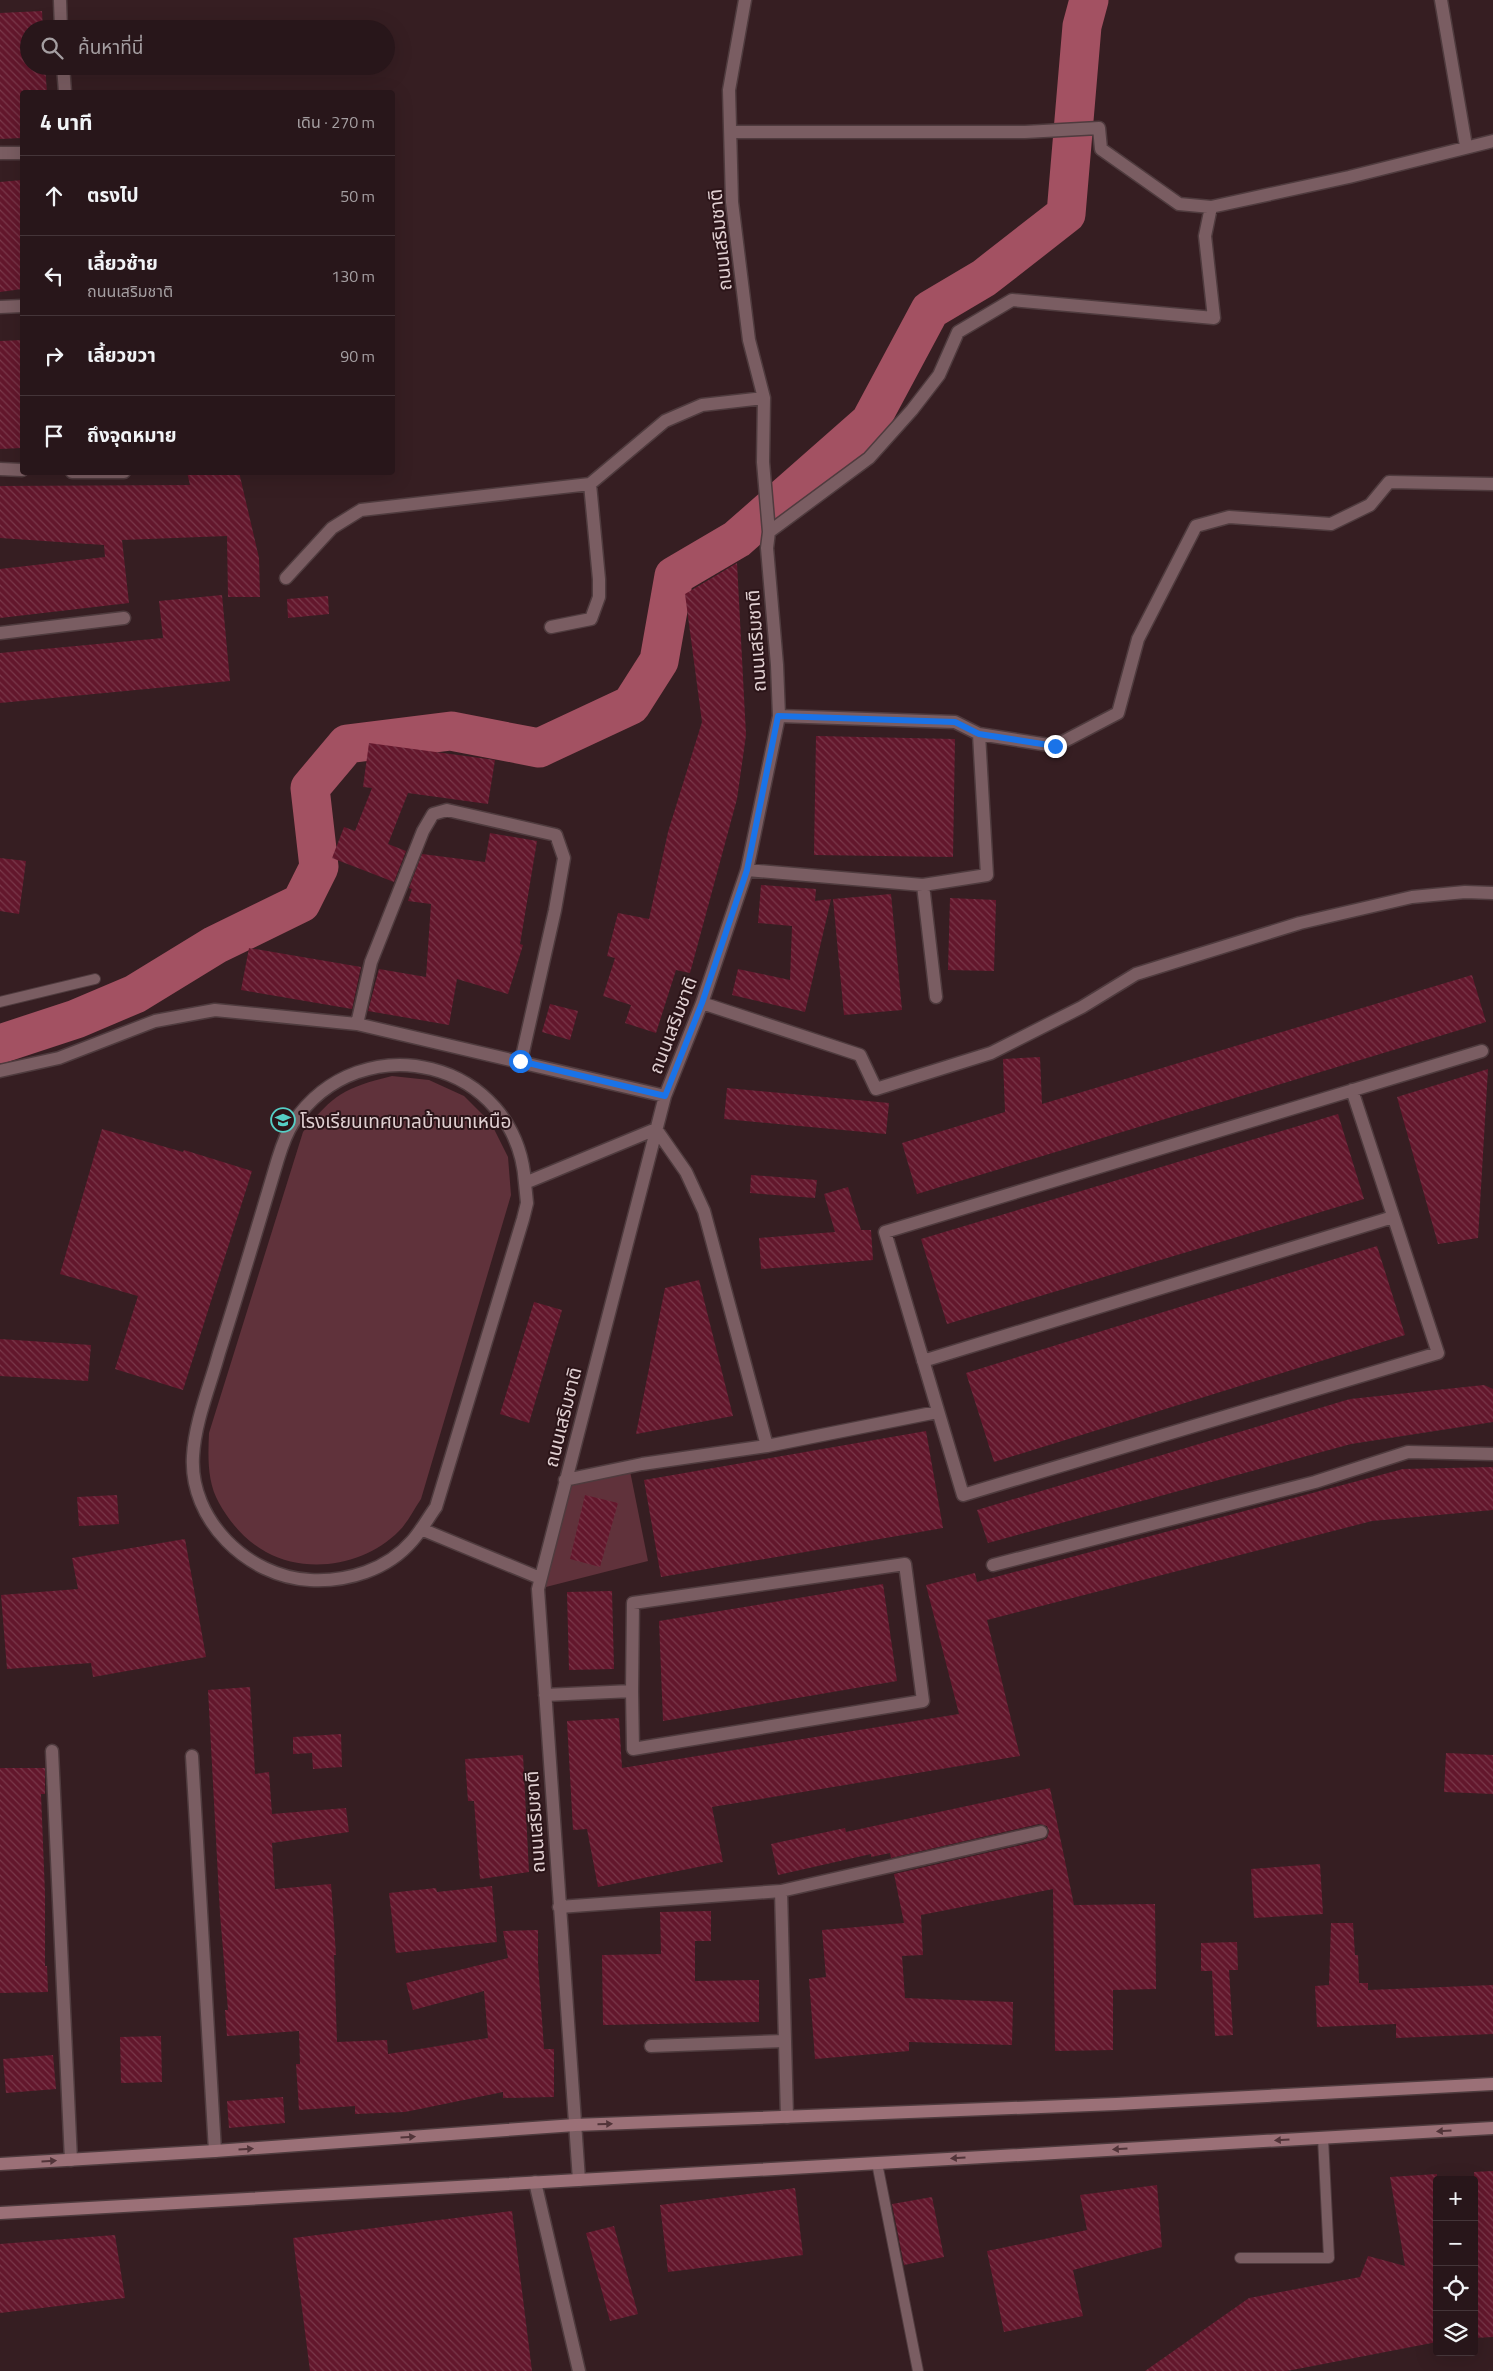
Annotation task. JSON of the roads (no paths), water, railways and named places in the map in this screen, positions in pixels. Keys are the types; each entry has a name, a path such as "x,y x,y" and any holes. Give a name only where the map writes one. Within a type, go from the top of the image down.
{"main road":[{"path":"0,2164 215,2151 575,2125 1116,2104 1493,2084"},
{"path":"0,2213 1493,2128"}],"street":[{"name":"ถนนเสริมชาติ","path":"579,2180 538,1588 665,1096 702,1003 747,870 778,716 777,665 767,548 769,532 763,462 764,398 750,340 732,202 729,90 745,0"},
{"path":"1441,0 1466,146"},
{"path":"60,2 61,20"},
{"path":"64,75 65,90"},
{"path":"730,132 1025,132 1099,128 1101,149 1178,204 1211,207 1349,177 1493,140"},
{"path":"0,153 20,153"},
{"path":"769,532 869,458 912,410 939,376 958,332 1012,300 1214,318 1205,236 1211,207"},
{"path":"0,307 20,306"},
{"path":"286,578 332,528 361,510 590,484 665,421 702,405 764,398"},
{"path":"0,469 20,470"},
{"path":"778,716 955,722 979,734 1055,746 1118,713 1138,639 1196,526 1229,517 1331,524 1370,505 1389,482 1493,484"},
{"path":"551,627 591,619 599,597 590,484"},
{"path":"0,633 124,618"},
{"path":"747,870 923,885 988,875 979,734"},
{"path":"356,1024 371,962 424,831 433,814 447,810 495,820 556,835 564,858 555,910 520,1061"},
{"path":"923,885 936,997"},
{"path":"702,1003 860,1055 876,1089 991,1053 1082,1007 1136,974 1154,968 1300,923 1412,897 1465,892 1493,893"},
{"path":"0,1070 59,1058 155,1021 214,1010 356,1024 665,1096"},
{"path":"1352,1090 1438,1354 963,1495 885,1232 1352,1090 1482,1051"},
{"path":"400,1065 421,1066 461,1078 495,1106 518,1141 524,1161 526,1182 527,1203 523,1219 436,1507 413,1541 380,1566 341,1580 299,1580 260,1567 242,1554 227,1541 204,1507 193,1468 193,1455 198,1427 277,1162 293,1124 321,1092 340,1080 365,1070 400,1065"},
{"path":"526,1182 656,1129 686,1172 704,1211 767,1446"},
{"path":"923,1360 1393,1217"},
{"path":"565,1480 642,1464 767,1446 937,1412"},
{"path":"993,1565 1315,1482 1408,1452 1493,1454"},
{"path":"421,1529 540,1578"},
{"path":"905,1564 923,1701 633,1749 632,1690 633,1603 905,1564"},
{"path":"545,1695 632,1690"},
{"path":"52,1751 71,2160"},
{"path":"192,1756 215,2151"},
{"path":"559,1907 781,1891 1042,1832"},
{"path":"781,1891 787,2117"},
{"path":"651,2046 784,2041"},
{"path":"535,2182 579,2371"}],"lane":[{"path":"0,1002 95,979"},
{"path":"1240,2258 1328,2258 1323,2138"},
{"path":"877,2163 918,2371"}],"waterway":[{"path":"0,1044 76,1019 135,994 215,945 301,903 319,867 310,788 347,744 451,731 539,748 631,705 659,661 674,576 737,539 870,422 930,310 984,278 1066,214 1082,26 1089,0"}],"place":[{"name":"โรงเรียนเทศบาลบ้านนาเหนือ","path":"283,1120"}]}
